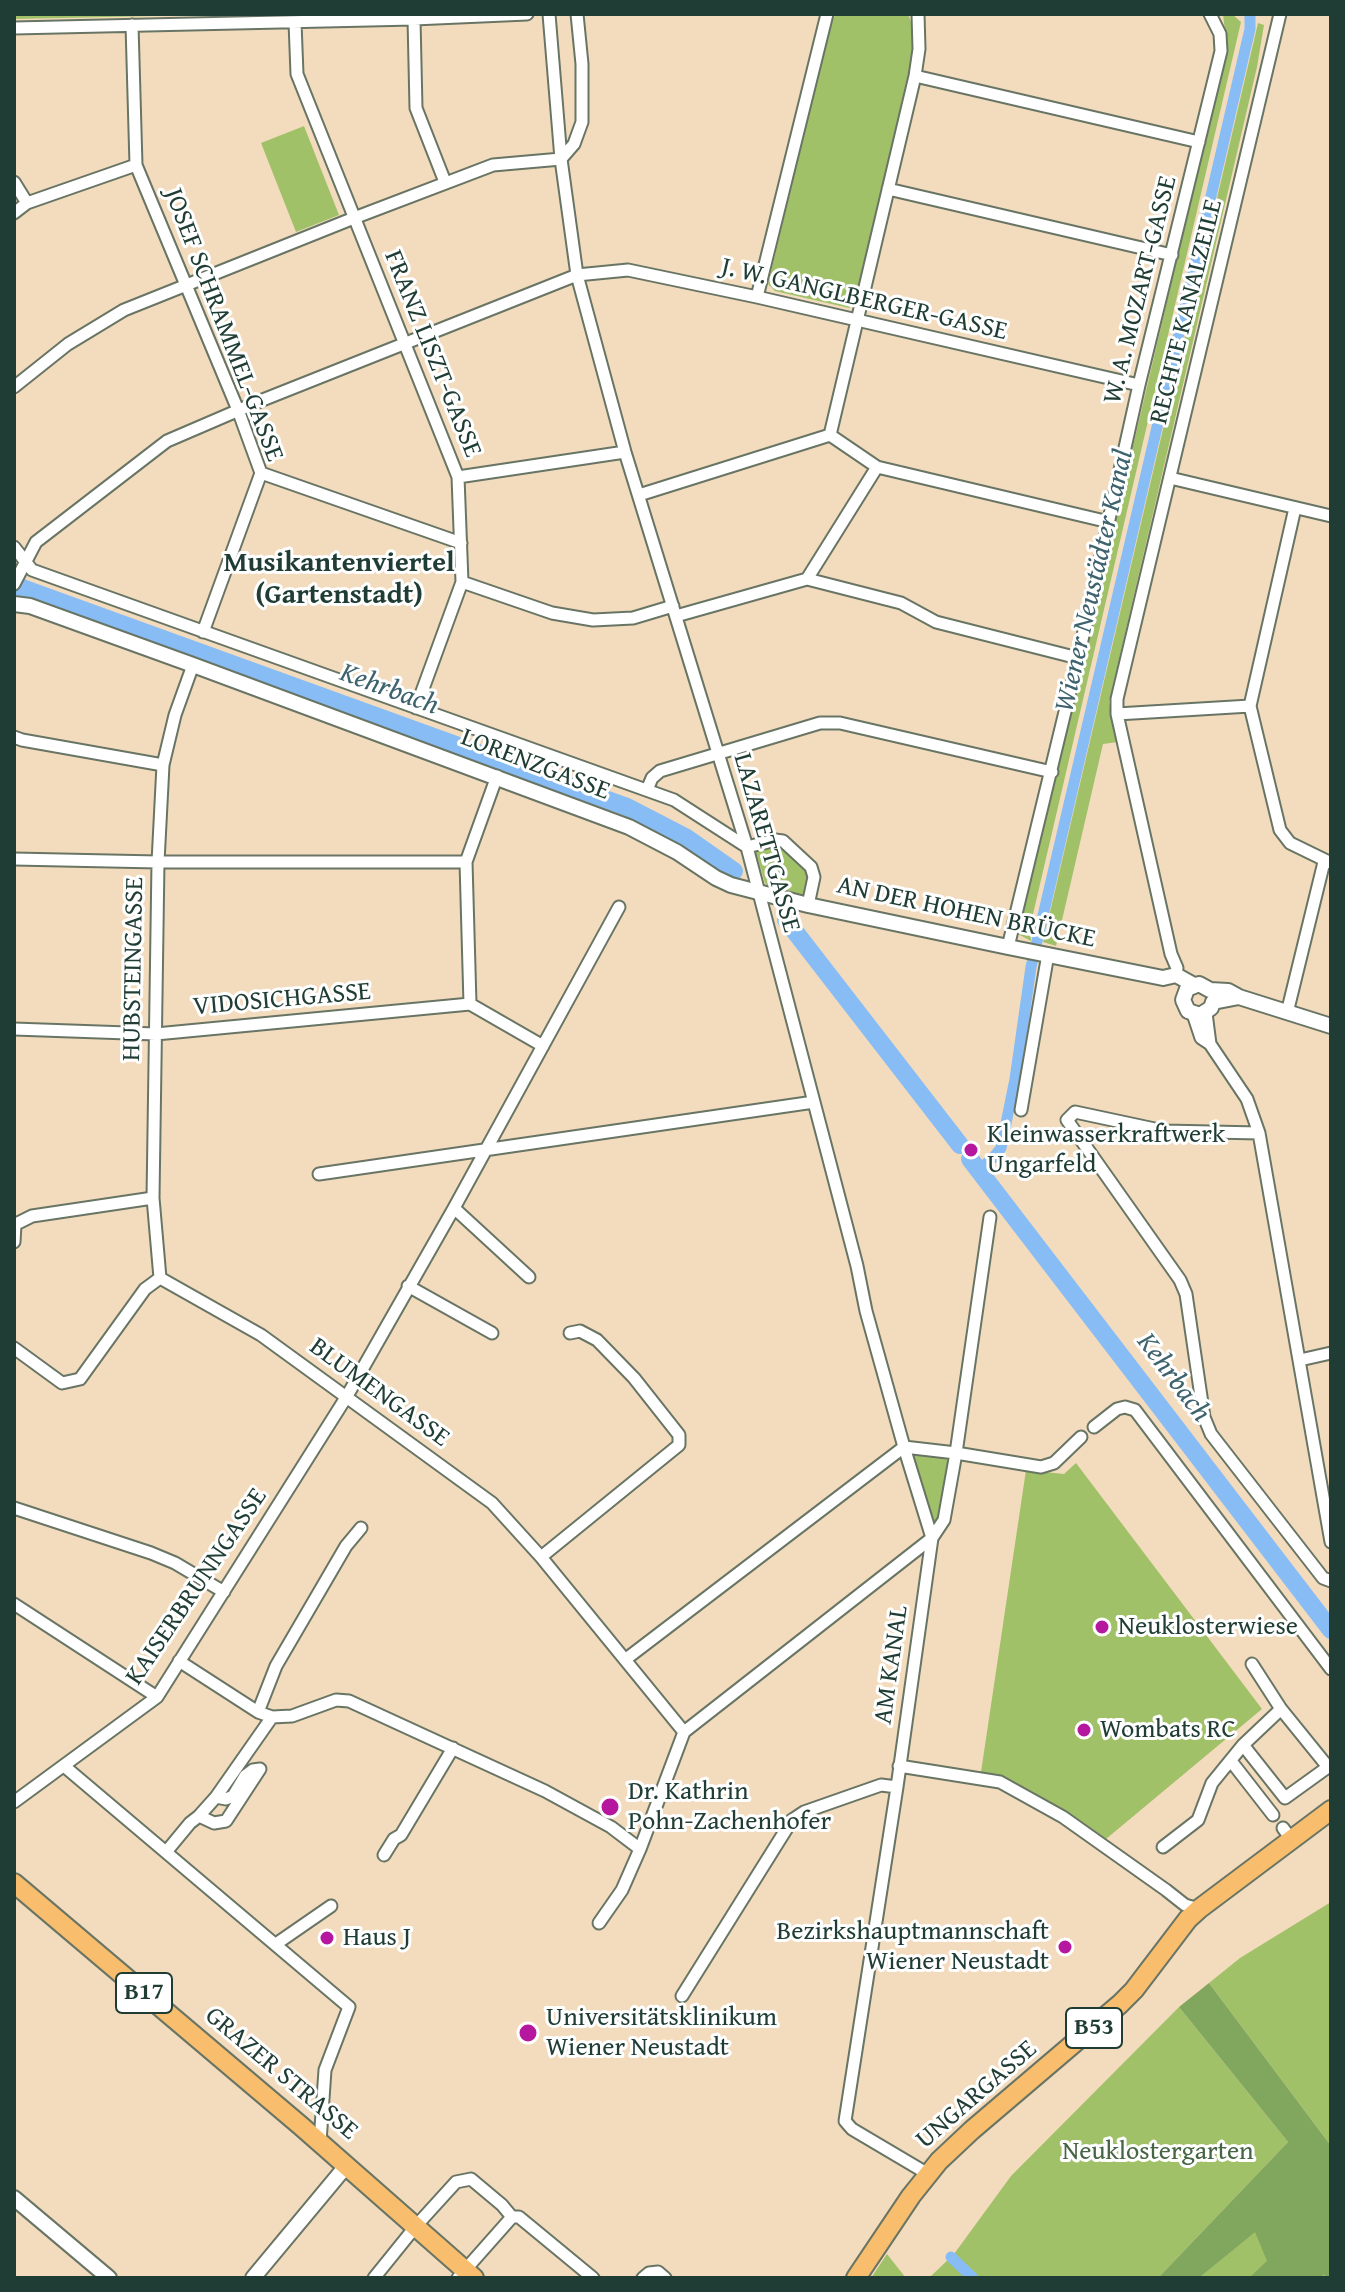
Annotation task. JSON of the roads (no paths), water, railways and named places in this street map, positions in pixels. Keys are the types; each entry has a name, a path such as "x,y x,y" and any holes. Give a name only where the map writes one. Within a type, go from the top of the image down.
{"main road":[{"name":"UNGARGASSE","path":"856,2278 928,2174 972,2130 1120,2004 1199,1909 1287,1833 1331,1810"},
{"name":"GRAZER STRASSE","path":"14,1883 347,2165 466,2275"}],"street":[{"path":"14,28 527,14"},
{"name":"LAZARETTGASSE","path":"549,14 561,159 577,275 625,452 747,847 866,1311 932,1538"},
{"path":"14,387 68,344 124,310 493,165 561,159 574,144 582,122 582,64 577,14"},
{"path":"757,297 827,14"},
{"path":"830,435 915,76 919,49 918,14"},
{"name":"RECHTE KANALZEILE","path":"1117,714 1117,699 1280,14"},
{"name":"W. A. MOZART-GASSE","path":"1013,948 1139,385 1221,51 1220,34 1212,16"},
{"path":"414,19 416,108 445,182"},
{"name":"FRANZ LISZT-GASSE","path":"295,22 297,74 458,477 462,582 416,708"},
{"name":"JOSEF SCHRAMMEL-GASSE","path":"132,25 136,165 261,473 203,632"},
{"path":"915,76 1199,142"},
{"path":"14,213 27,203 136,165"},
{"path":"14,182 27,203"},
{"path":"888,189 1172,255"},
{"name":"J. W. GANGLBERGER-GASSE","path":"16,580 36,542 167,441 577,275 628,270 1139,385"},
{"path":"830,435 877,467 1109,522"},
{"path":"639,495 830,435"},
{"path":"458,477 625,452"},
{"path":"807,579 877,467"},
{"path":"261,473 461,543"},
{"path":"1170,478 1331,516"},
{"path":"1287,1013 1328,862 1290,843 1280,830 1250,706 1295,508"},
{"path":"14,547 32,570 674,800 747,847 783,841 811,867 814,877 808,905"},
{"path":"462,582 552,613 593,620 675,611 807,579 901,603 936,622 1078,658"},
{"name":"LORENZGASSE","path":"14,604 30,606 193,665 629,827 677,852 716,878 759,893"},
{"name":"HUBSTEINGASSE","path":"160,1278 153,1198 158,862 163,765 175,715 193,665"},
{"path":"1170,977 1171,954 1117,714 1250,706"},
{"path":"647,790 652,778 660,771 820,723 840,723 1052,772"},
{"path":"14,737 163,765"},
{"path":"497,776 466,862 470,1004 543,1046"},
{"path":"14,859 466,862"},
{"name":"AN DER HOHEN BRÜCKE","path":"759,893 1013,948 1170,977 1189,989"},
{"name":"KAISERBRUNNGASSE","path":"14,1802 157,1697 347,1396 619,907"},
{"path":"1021,1110 1046,954"},
{"path":"1331,1026 1228,991 1206,1005 1184,1005 1189,989 1199,984 1206,1005 1201,1038 1210,1044 1247,1099 1259,1133 1331,1542"},
{"name":"VIDOSICHGASSE","path":"14,1029 156,1034 470,1004"},
{"path":"319,1174 814,1102"},
{"path":"1259,1133 1164,1131 1075,1112 1067,1120 1180,1280 1186,1294 1204,1417 1211,1434 1323,1578 1331,1581"},
{"path":"14,1242 14,1225 32,1216 153,1198"},
{"path":"454,1208 529,1277"},
{"name":"AM KANAL","path":"928,2174 852,2129 845,2121 932,1538 944,1520 990,1217"},
{"path":"14,1348 62,1383 80,1379 145,1289 160,1278"},
{"name":"BLUMENGASSE","path":"160,1278 261,1335 492,1503 541,1557 684,1732"},
{"path":"408,1286 492,1333"},
{"path":"541,1557 679,1445 679,1435 634,1378 597,1340 580,1331 570,1333"},
{"path":"1300,1360 1331,1353"},
{"path":"1094,1427 1117,1409 1125,1407 1135,1410 1331,1669"},
{"path":"626,1659 904,1447 1041,1467 1054,1463 1077,1441"},
{"path":"14,1508 175,1563 224,1592"},
{"path":"258,1712 276,1666 346,1546 361,1528"},
{"path":"599,1923 622,1890 684,1732 932,1538"},
{"path":"14,1604 157,1697"},
{"path":"179,1661 258,1712 272,1717 292,1716 336,1700 349,1701 545,1791 611,1827 640,1849"},
{"path":"1243,1745 1285,1798 1328,1767 1281,1709 1252,1664"},
{"path":"1163,1847 1198,1820 1212,1783 1243,1745 1281,1709"},
{"path":"166,1852 216,1797 272,1717"},
{"path":"384,1855 394,1839 401,1835 453,1748"},
{"path":"1231,1761 1273,1815"},
{"path":"64,1766 349,2007 325,2070 320,2142"},
{"path":"899,1766 1000,1782 1063,1817 1185,1905 1199,1909"},
{"path":"199,1816 214,1823 226,1821 260,1769 245,1776 233,1796 226,1799 216,1797"},
{"path":"682,1996 792,1820 804,1812 881,1785 897,1787"},
{"path":"276,1944 331,1906"},
{"path":"253,2278 347,2165"},
{"path":"374,2278 456,2182 471,2179 512,2217"},
{"path":"14,2198 109,2278"},
{"path":"466,2275 512,2217"},
{"path":"512,2217 519,2217 593,2278"},
{"path":"643,2278 649,2273 658,2272 665,2278"}],"waterway":[{"name":"Wiener Neustädter Kanal","path":"993,1158 1001,1148 1015,1079 1031,967 1250,29 1250,14"},
{"name":"Kehrbach","path":"14,583 627,807 687,838 734,871"},
{"name":"Kehrbach","path":"786,920 960,1145"},
{"name":"Kehrbach","path":"970,1159 1331,1630"},
{"name":"Wiener Neustädter Kanal","path":"979,1171 990,1160"},
{"path":"951,2257 973,2278"}],"place":[{"name":"Kleinwasserkraftwerk Ungarfeld","path":"971,1150"},
{"name":"Neuklosterwiese","path":"1102,1627"},
{"name":"Wombats RC","path":"1084,1730"},
{"name":"Dr. Kathrin Pohn-Zachenhofer","path":"610,1807"},
{"name":"Haus J","path":"327,1938"},
{"name":"Bezirkshauptmannschaft Wiener Neustadt","path":"1065,1947"},
{"name":"Universitätsklinikum Wiener Neustadt","path":"528,2033"}],"district":[{"name":"Musikantenviertel (Gartenstadt)","path":"339,580"}],"park label":[{"name":"Neuklostergarten","path":"1158,2152"}]}
